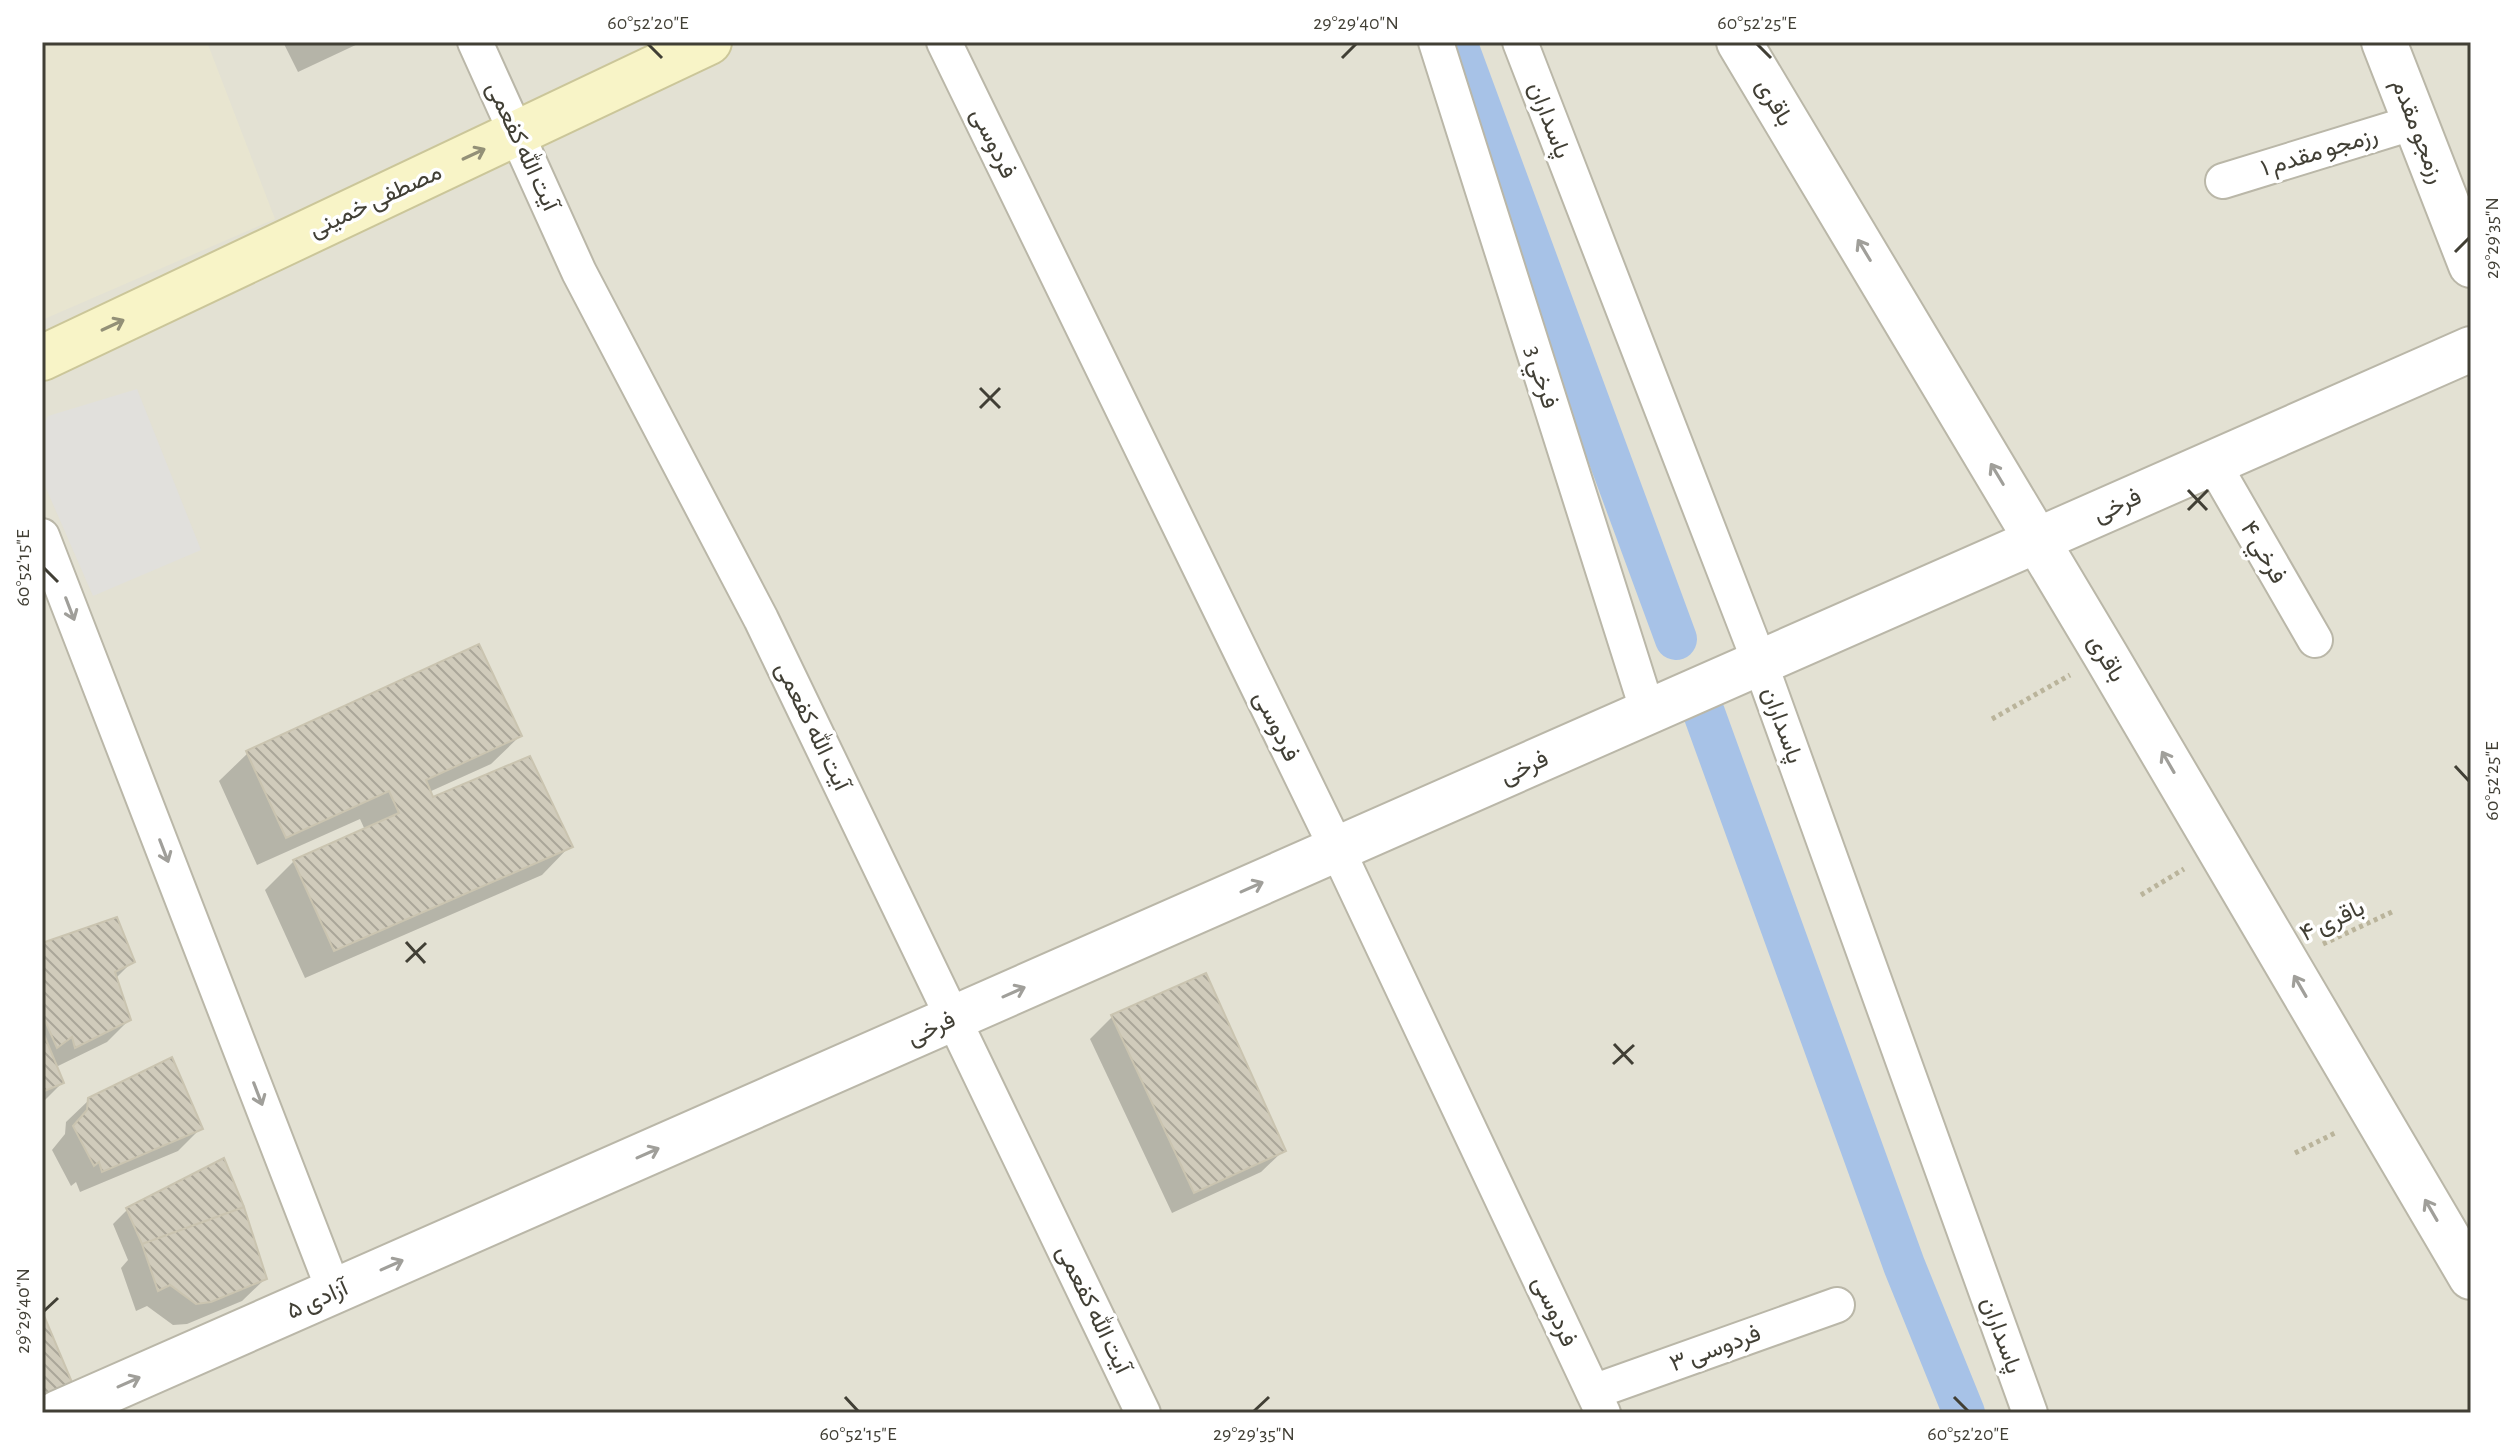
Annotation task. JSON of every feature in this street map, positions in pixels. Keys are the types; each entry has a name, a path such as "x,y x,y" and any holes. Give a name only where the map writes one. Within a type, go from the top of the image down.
{"main road":[{"name":"مصطفی خمینی","path":"42,358 709,42"}],"street":[{"name":"آیت الله کفعمی","path":"475,42 579,272 761,619 1143,1413"},
{"name":"فردوسی","path":"944,42 1337,849 1598,1402"},
{"name":"فرخي 3","path":"1436,42 1648,712"},
{"name":"پاسداران","path":"1520,42 1760,663 2030,1413"},
{"name":"باقری","path":"1739,42 2106,656 2471,1277"},
{"name":"رزمجو مقدم","path":"2384,42 2471,265"},
{"name":"رزمجو مقدم ۱","path":"2223,181 2415,122"},
{"name":"فرخی","path":"577,1185 2471,349"},
{"name":"فرخي ۴","path":"2213,463 2315,640"},
{"path":"42,536 334,1291"},
{"name":"آزادی ۵","path":"58,1413 577,1185"},
{"name":"فردوسی ۳","path":"1598,1402 1837,1305"}],"path":[{"path":"1992,719 2106,656"},
{"name":"باقری ۴","path":"2286,962 2394,911"}],"shaded area":[{"path":"42,42 2471,42 2471,1413 42,1413"},
{"path":"42,42 207,42 275,219 42,320"},
{"path":"137,389 201,550 93,596 42,479 42,428 48,416"}],"building":[{"path":"479,644 522,736 426,780 433,797 530,756 573,847 334,951 293,860 399,813 389,791 286,838 246,751"},
{"path":"117,917 135,962 115,972 131,1020 75,1048 72,1037 57,1048 42,1014 42,943"},
{"path":"1206,973 1286,1151 1194,1193 1111,1015"},
{"path":"42,1030 64,1083 42,1092"},
{"path":"172,1057 203,1129 102,1172 99,1162 94,1166 73,1126 87,1110 88,1098"},
{"path":"224,1158 244,1207 142,1244 126,1208"},
{"path":"244,1207 267,1279 211,1302 196,1304 170,1285 158,1291 142,1244"},
{"path":"42,1311 79,1399 42,1413"}],"waterway":[{"path":"1456,42 1676,639"},
{"path":"1704,713 1904,1265 1964,1413"}]}
